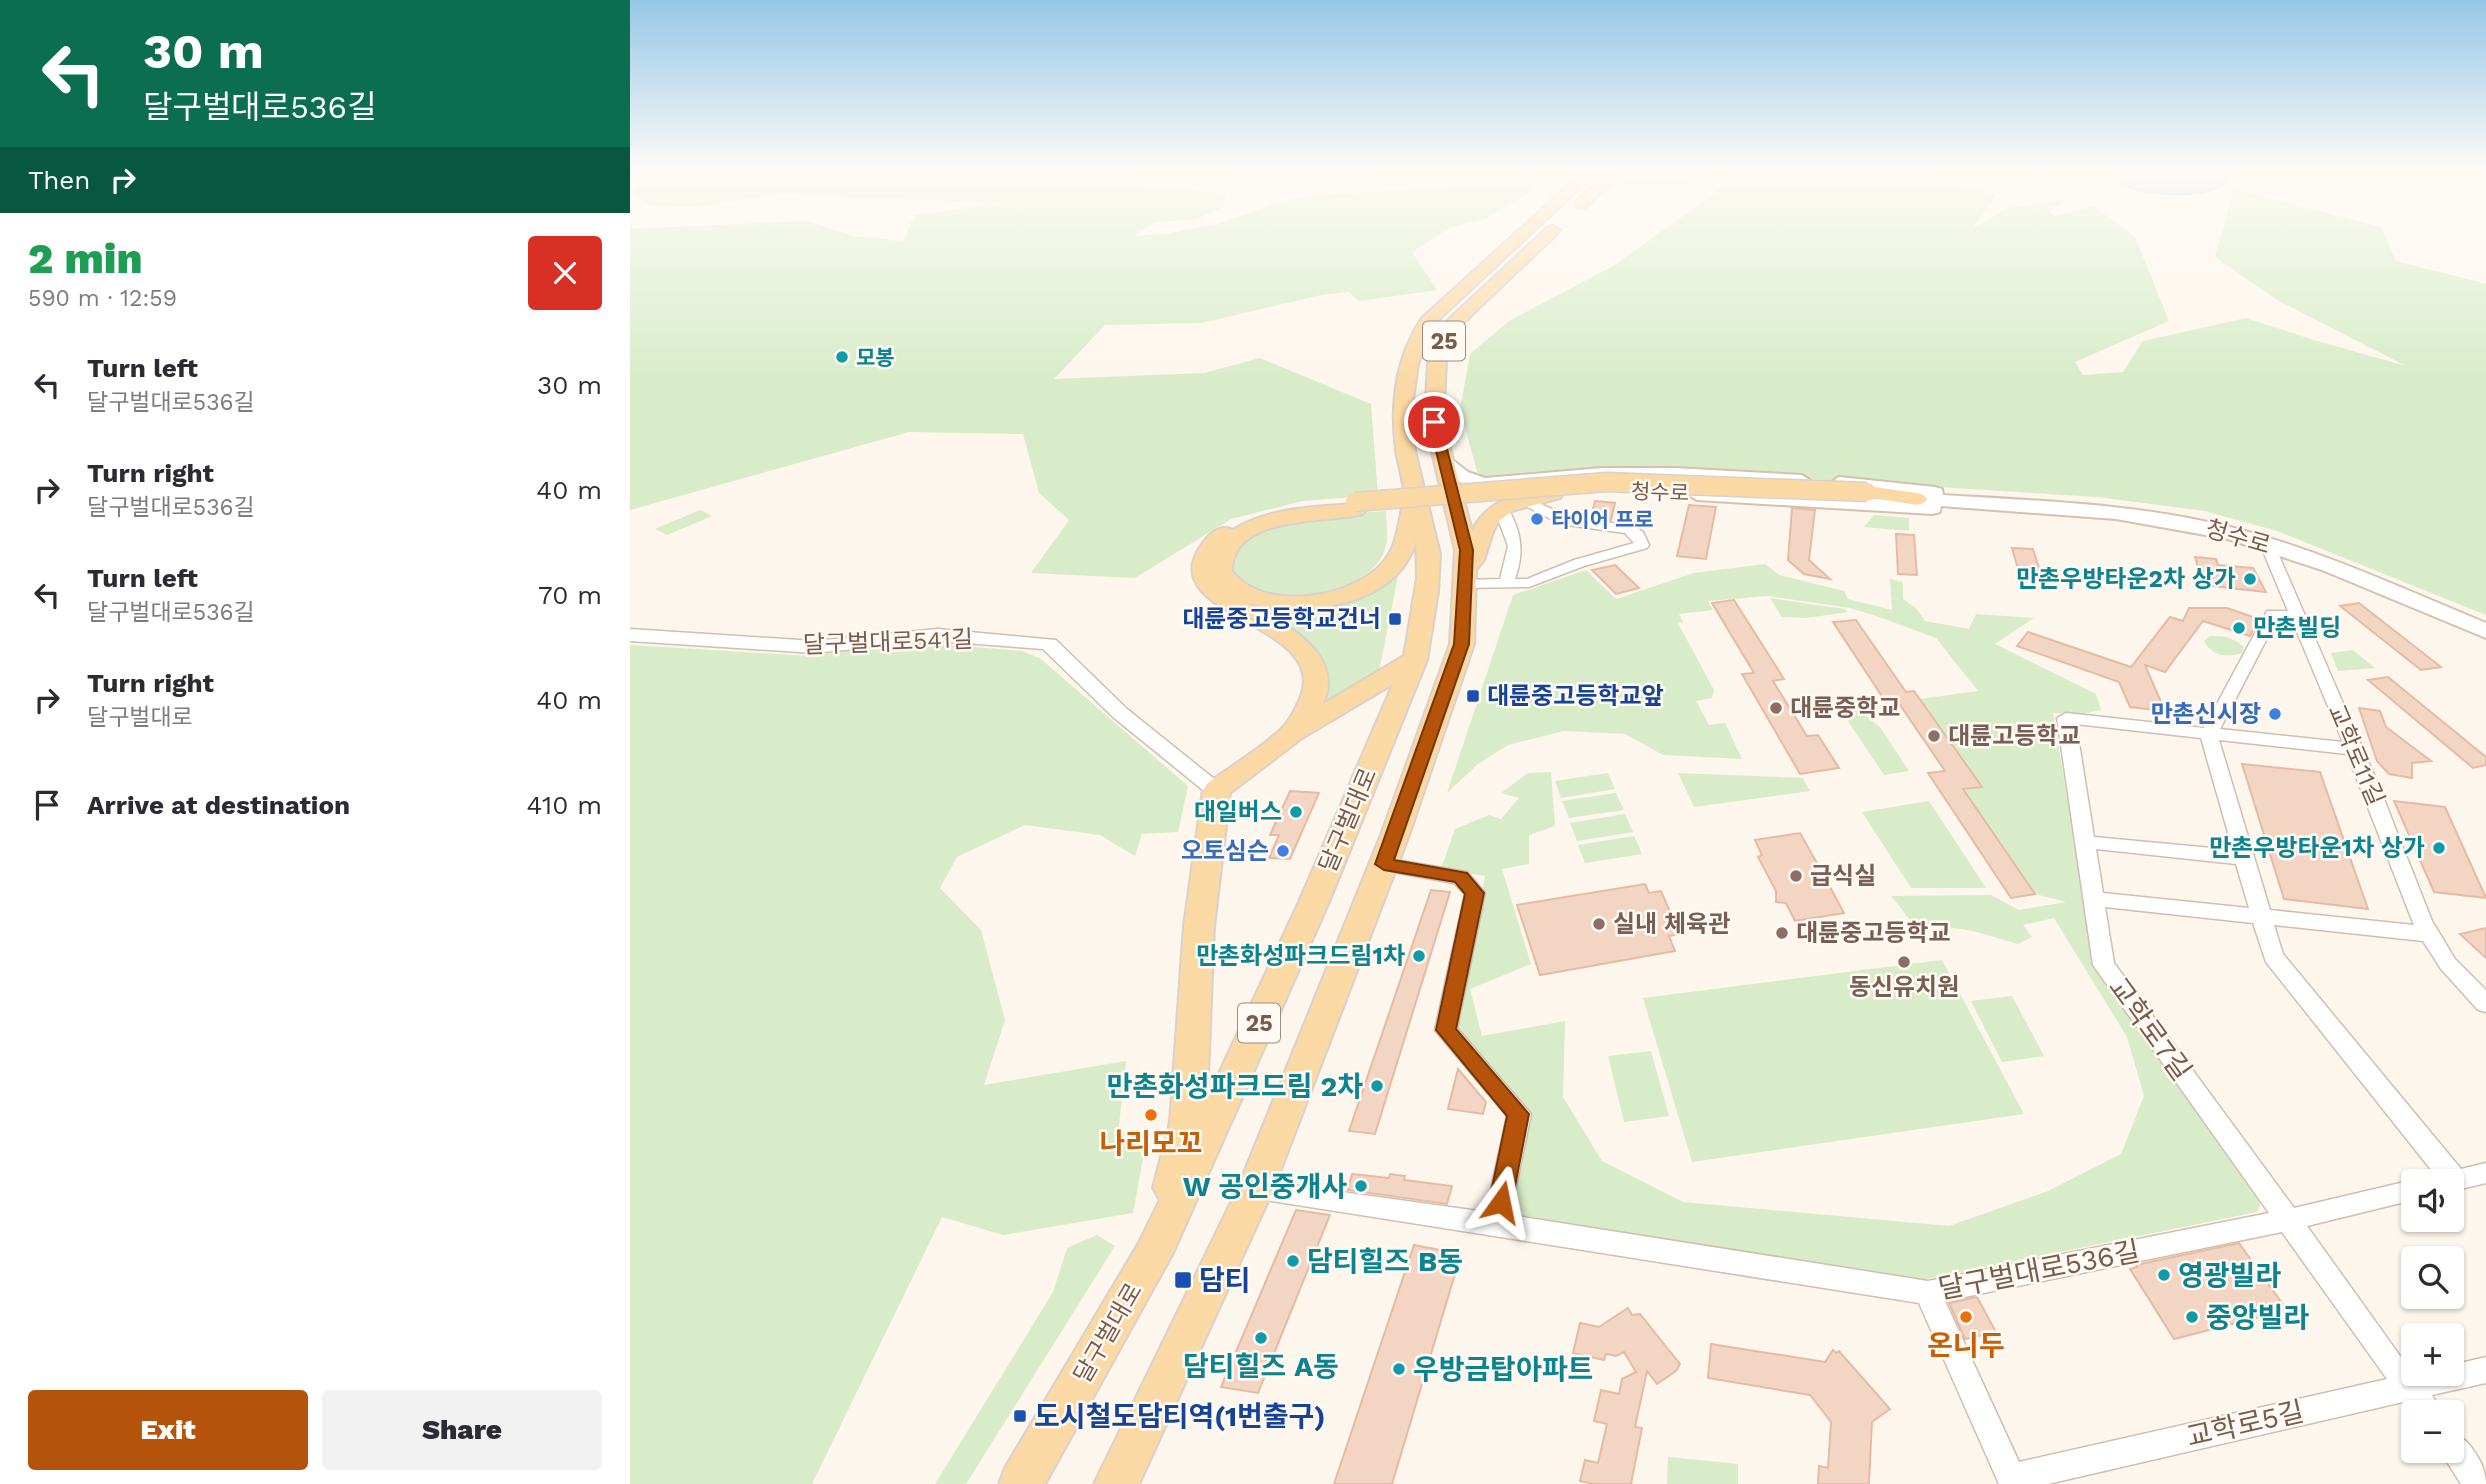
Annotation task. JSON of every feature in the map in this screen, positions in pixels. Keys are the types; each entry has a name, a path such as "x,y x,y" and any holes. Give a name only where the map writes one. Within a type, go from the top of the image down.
{"main road":[{"name":"달구벌대로","path":"1021,1484 1154,1253 1314,902 1415,660 1429,554 1412,485 1402,425 1404,379 1414,345 1428,321 1514,241"},
{"name":"달구벌대로","path":"1116,1484 1255,1190 1384,864 1461,644 1466,550 1434,422 1437,360 1453,324 1542,241"},
{"name":"청수로","path":"1444,461 1472,482 1483,484 1602,474 1675,474 1867,492 1918,490 1976,503"},
{"path":"1356,506 1262,524 1235,539 1223,553 1221,570 1235,589 1266,600 1326,599 1367,587 1381,578 1399,559 1412,514 1412,485"},
{"path":"1293,732 1317,685 1316,670 1305,649 1211,590 1203,577 1203,560 1216,540 1233,527 1264,515 1304,507 1356,506 1608,488 1867,492 1917,499"},
{"name":"청수로","path":"1553,494 1598,490 1657,491 1930,509 1976,503"},
{"path":"1466,581 1484,527 1501,508 1523,499 1553,494"},
{"name":"청수로","path":"1917,499 2147,517 2222,531 2267,544 2486,631"},
{"path":"1154,1253 1188,1122 1199,926 1217,790 1293,732 1415,660"}],"street":[{"path":"1466,581 1506,585 1530,583 1579,563 1642,545 1638,535 1629,529 1565,521 1523,499"},
{"path":"1501,508 1512,531 1517,553 1506,585"},
{"name":"교학로11길","path":"2267,544 2354,749 2428,934 2448,964 2486,1004"},
{"path":"2297,616 2272,614 2209,734 2273,957 2444,1169"},
{"name":"달구벌대로541길","path":"630,635 814,647 938,635 1049,645 1120,713 1217,790"},
{"name":"교학로7길","path":"2354,749 2066,718 2104,965 2419,1400"},
{"path":"2084,842 2245,858"},
{"path":"1384,864 1461,877 1475,893 1446,1030 1518,1114 1496,1224"},
{"path":"2094,899 2428,934"},
{"path":"2464,1178 2486,1173"},
{"name":"달구벌대로536길","path":"1255,1190 1496,1224 1928,1293 2287,1220 2401,1193"},
{"path":"1928,1293 2013,1481"},
{"name":"교학로5길","path":"2013,1481 2486,1370"},
{"path":"2464,1463 2479,1484"}],"green space":[{"path":"630,241 1429,241 1412,252 1437,290 1359,301 1349,292 1321,295 1201,323 1105,325 1054,379 1204,373 1260,358 1371,404 1378,495 1303,501 1231,519 1135,578 1031,573 1069,520 1039,493 1023,434 909,432 630,510"},
{"path":"1648,241 2137,241 2169,321 2075,362 2083,375 2123,372 2143,341 2246,318 2406,366 2277,300 2215,257 2219,241 2387,241 2396,261 2486,284 2486,615 2277,531 2205,511 2097,497 1760,476 1485,482 1477,471 1460,410 1470,354 1509,321 1613,266"},
{"path":"700,510 712,516 667,535 655,529"},
{"path":"1386,511 1386,545 1377,564 1364,576 1346,585 1327,592 1306,595 1267,595 1248,589 1229,573 1229,553 1263,530 1303,519"},
{"path":"1874,515 1909,518 1909,531 1864,527"},
{"path":"1765,564 1779,575 1844,591 1848,599 1892,610 1890,579 1903,582 1903,599 1916,608 1925,621 1969,629 1976,614 2034,618 1995,644 2096,694 2101,710 2082,714 2053,713 2095,965 2262,1199 2257,1212 1912,1282 1514,1220 1506,1204 1526,1112 1455,1031 1485,876 1441,869 1455,829 1489,815 1501,819 1519,798 1501,793 1528,773 1551,772 1555,826 1529,835 1529,864 1502,869 1531,964 1470,989 1482,1036 1565,1021 1563,1097 1602,1161 1683,1202 1949,1226 2048,1191 2121,1154 2144,1096 2127,1037 2054,918 2023,925 2032,937 2018,944 1973,931 1911,921 1891,896 1991,895 2019,910 2066,902 2035,894 1963,790 1982,786 1920,699 1978,691 1936,638 1850,608 1768,596 1708,601 1713,610 1679,614 1683,622 1678,623 1714,690 1712,698 1696,701 1709,725 1725,723 1742,759 1663,755 1625,734 1564,731 1508,745 1478,764 1447,793 1513,595 1586,570 1616,599 1694,573"},
{"path":"1394,574 1398,576 1379,672 1315,708 1326,682 1325,669 1319,656 1296,634 1241,604 1308,607 1341,603 1372,592"},
{"path":"1770,598 1845,609 1848,612 1807,618 1782,617"},
{"path":"2210,636 2236,641 2244,647 2242,653 2215,653 2204,641"},
{"path":"919,642 1022,651 1041,659 1188,786 1178,832 1142,834 1135,856 1100,835 1025,825 957,857 940,888 981,930 1005,1020 984,1085 1126,1061 1118,1134 1134,1133 1143,1159 1133,1213 1003,1235 942,1217 812,1484 630,1484 630,645 810,656"},
{"path":"2353,650 2375,668 2338,671 2331,653"},
{"path":"1837,705 1854,707 1880,727 1909,771 1884,775"},
{"path":"1608,773 1615,789 1561,798 1555,781"},
{"path":"1678,773 1803,778 1810,791 1694,807"},
{"path":"1616,793 1624,810 1569,818 1562,801"},
{"path":"1929,801 1986,888 1911,888 1862,812"},
{"path":"1625,814 1633,832 1577,841 1570,823"},
{"path":"1634,836 1642,854 1585,863 1578,845"},
{"path":"1942,960 2024,1114 1692,1162 1643,998"},
{"path":"2012,996 2044,1056 2002,1062 1971,1001"},
{"path":"1651,1051 1669,1116 1624,1122 1608,1056"},
{"path":"1097,1235 1115,1246 966,1484 935,1484 1053,1292 1067,1248"},
{"path":"1668,1457 1738,1464 1738,1484 1667,1484"}],"building":[{"path":"1595,501 1615,503 1611,520 1591,517"},
{"path":"1689,505 1716,507 1706,559 1677,556"},
{"path":"1792,508 1815,510 1809,560 1830,579 1804,574 1788,560"},
{"path":"1896,534 1914,535 1917,575 1898,574"},
{"path":"2012,548 2033,549 2042,577 2020,576"},
{"path":"2195,557 2216,559 2218,565 2253,568 2266,592 2203,585"},
{"path":"1615,565 1639,588 1616,594 1592,570"},
{"name":"대륜중학교","path":"1734,600 1784,679 1773,681 1807,736 1818,735 1839,768 1800,774 1742,674 1754,673 1712,603"},
{"path":"2359,603 2441,667 2421,670 2340,606"},
{"path":"2189,608 2227,608 2259,619 2250,636 2203,621 2165,672 2145,665 2165,711 2130,707 2119,682 2017,646 2028,632 2131,667 2170,617 2183,621"},
{"name":"대륜고등학교","path":"1856,620 1906,692 1914,691 1982,787 1963,789 2035,894 2011,898 1928,773 1945,771 1896,699 1885,701 1833,622"},
{"path":"2388,677 2486,757 2486,765 2473,768 2368,680"},
{"name":"만촌우방타운1차 상가","path":"2359,708 2380,711 2386,727 2431,761 2412,763 2412,778 2389,774 2377,761"},
{"path":"2242,764 2320,772 2368,909 2284,899"},
{"name":"대일버스","path":"1290,791 1319,793 1290,859 1269,858 1279,835 1270,835"},
{"name":"만촌우방타운1차 상가","path":"2394,801 2445,807 2486,898 2434,892"},
{"name":"급식실","path":"1800,833 1844,913 1795,921 1786,903 1776,902 1776,891 1758,857 1762,855 1755,840"},
{"name":"실내 체육관","path":"1645,884 1649,893 1661,891 1680,934 1669,936 1675,951 1540,975 1517,905"},
{"path":"1431,890 1450,892 1375,1134 1349,1131"},
{"path":"2486,928 2486,958 2460,934"},
{"path":"1458,1069 1486,1102 1483,1114 1448,1109"},
{"path":"1352,1174 1389,1178 1390,1174 1405,1176 1404,1180 1452,1186 1447,1204 1348,1190"},
{"path":"1296,1210 1330,1215 1258,1393 1221,1387"},
{"path":"2239,1243 2287,1310 2174,1339 2130,1269 2137,1267 2136,1265"},
{"name":"우방금탑아파트","path":"1414,1245 1461,1254 1392,1484 1334,1484"},
{"name":"온니두","path":"1977,1297 1996,1332 1965,1339 1949,1303"},
{"path":"1628,1308 1632,1315 1640,1314 1680,1364 1676,1371 1657,1384 1647,1371 1635,1427 1642,1428 1631,1484 1594,1484 1580,1481 1585,1460 1598,1463 1607,1424 1594,1421 1601,1390 1619,1394 1622,1379 1636,1372 1624,1352 1616,1356 1606,1354 1604,1360 1573,1353 1580,1323 1599,1327"},
{"path":"1711,1344 1825,1362 1833,1350 1836,1353 1839,1351 1890,1409 1872,1422 1869,1484 1818,1484 1819,1466 1828,1468 1831,1422 1810,1395 1708,1378"}],"place":[{"name":"모봉","path":"842,357"},
{"name":"타이어 프로","path":"1537,519"},
{"name":"만촌우방타운2차 상가","path":"2250,579"},
{"name":"대륜중고등학교건너","path":"1395,619"},
{"name":"만촌빌딩","path":"2239,628"},
{"name":"대륜중고등학교앞","path":"1473,696"},
{"name":"대륜중학교","path":"1776,708"},
{"name":"만촌신시장","path":"2275,714"},
{"name":"대륜고등학교","path":"1934,736"},
{"name":"대일버스","path":"1296,812"},
{"name":"만촌우방타운1차 상가","path":"2439,848"},
{"name":"오토심슨","path":"1283,851"},
{"name":"급식실","path":"1796,876"},
{"name":"실내 체육관","path":"1599,924"},
{"name":"대륜중고등학교","path":"1782,933"},
{"name":"만촌화성파크드림1차","path":"1419,956"},
{"name":"동신유치원","path":"1904,962"},
{"name":"만촌화성파크드림 2차","path":"1377,1086"},
{"name":"나리모꼬","path":"1151,1115"},
{"name":"W 공인중개사","path":"1361,1186"},
{"name":"담티힐즈 B동","path":"1293,1261"},
{"name":"영광빌라","path":"2164,1275"},
{"name":"담티","path":"1183,1280"},
{"name":"온니두","path":"1966,1317"},
{"name":"중앙빌라","path":"2192,1317"},
{"name":"담티힐즈 A동","path":"1261,1338"},
{"name":"우방금탑아파트","path":"1399,1369"},
{"name":"도시철도담티역(1번출구)","path":"1020,1416"}],"route":[{"path":"1434,422 1462,525 1466,550 1461,644 1384,864 1461,877 1475,893 1446,1030 1518,1114 1501,1202"}]}
